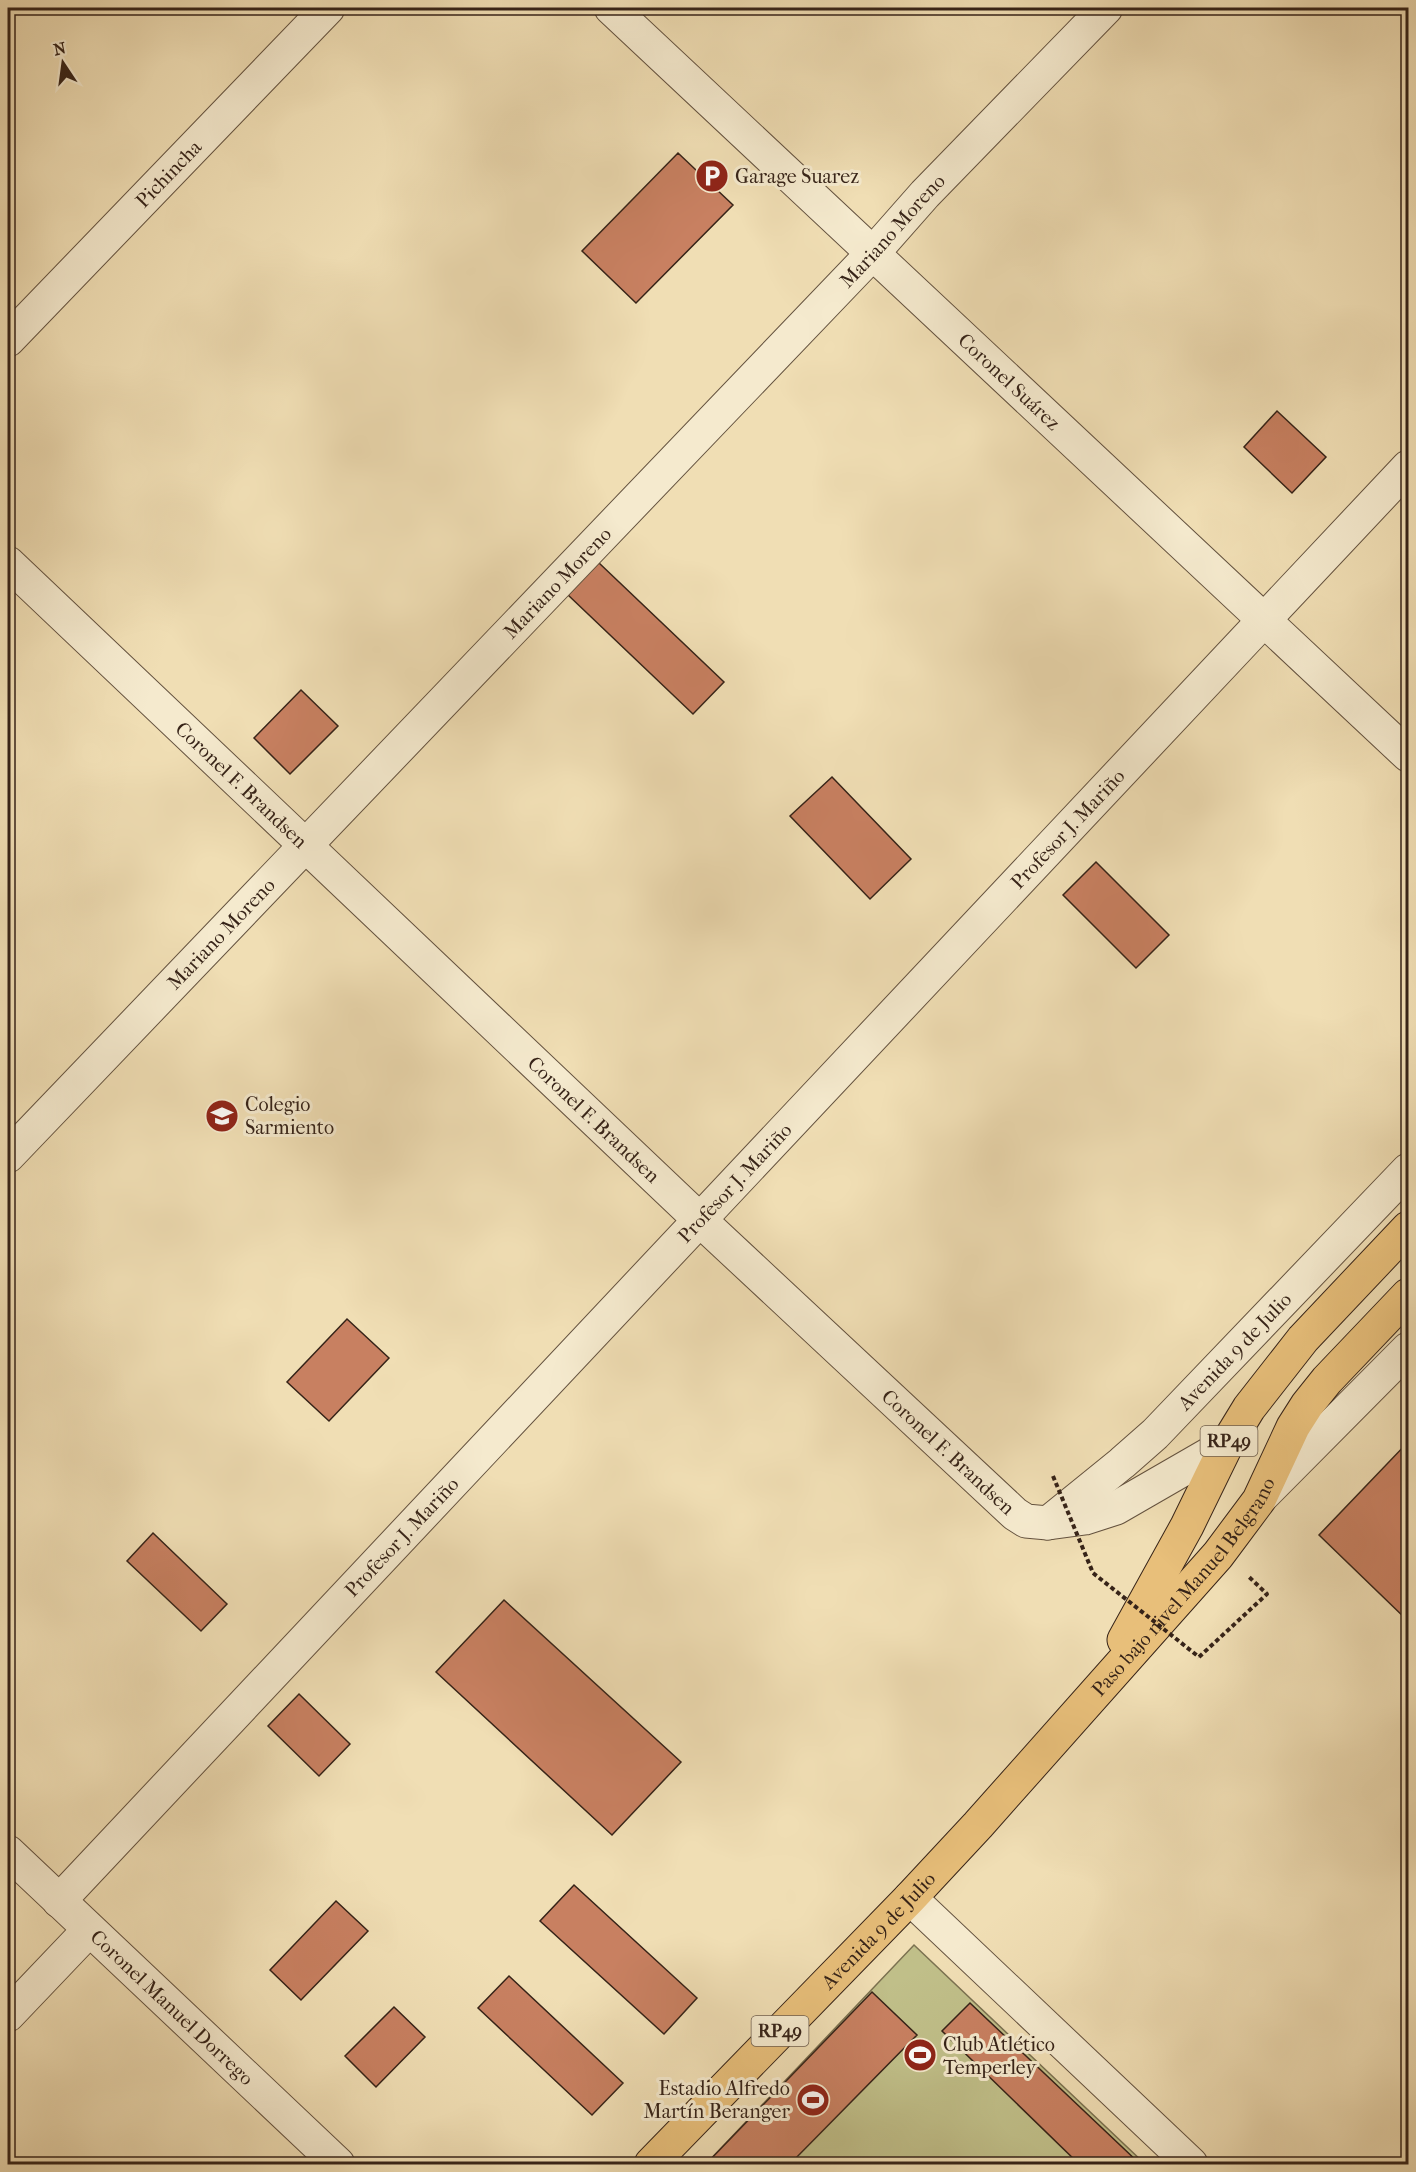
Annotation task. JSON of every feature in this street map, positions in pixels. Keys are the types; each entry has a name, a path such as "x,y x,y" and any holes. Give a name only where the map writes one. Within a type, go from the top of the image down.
{"main road":[{"name":"Paso bajo nivel Manuel Belgrano","path":"1097,1689 1187,1526 1227,1444 1249,1408 1285,1360 1408,1228"},
{"name":"Paso bajo nivel Manuel Belgrano","path":"1097,1689 1218,1555 1259,1500 1293,1427 1307,1404 1408,1295"},
{"name":"Avenida 9 de Julio","path":"651,2164 910,1898 978,1825 1097,1689"}],"street":[{"name":"Pichincha","path":"8,340 328,8"},
{"name":"Coronel Suárez","path":"611,8 1408,755"},
{"name":"Mariano Moreno","path":"8,1156 873,253 925,194 1106,8"},
{"name":"Profesor J. Mariño","path":"59,1901 1408,467"},
{"name":"Coronel F. Brandsen","path":"8,563 701,1221 1015,1514 1026,1521 1048,1523 1084,1518 1116,1508 1227,1444"},
{"name":"Avenida 9 de Julio","path":"1048,1523 1155,1434 1408,1170"},
{"path":"1259,1500 1408,1349"},
{"name":"Coronel Manuel Dorrego","path":"8,1852 338,2164"},
{"path":"910,1898 1191,2164"},
{"path":"8,2015 89,1930"}],"path":[{"path":"1053,1476 1093,1573 1199,1657 1267,1594"}],"shaded area":[{"name":"Club Atlético Temperley","path":"914,1945 1145,2164 706,2164"}],"building":[{"path":"678,153 733,205 636,303 582,251"},
{"path":"1277,411 1326,457 1292,493 1244,447"},
{"path":"598,562 724,682 693,714 567,594"},
{"path":"301,690 338,726 290,774 254,738"},
{"path":"832,777 911,859 870,899 790,816"},
{"path":"1096,862 1169,935 1136,968 1063,895"},
{"path":"347,1319 389,1358 329,1421 287,1382"},
{"path":"1408,1442 1408,1621 1319,1535"},
{"path":"153,1533 227,1604 201,1631 127,1561"},
{"path":"504,1600 681,1762 612,1835 436,1672"},
{"path":"299,1694 350,1744 319,1776 268,1726"},
{"path":"574,1885 697,1998 664,2034 540,1921"},
{"path":"336,1901 368,1931 301,2000 270,1970"},
{"path":"509,1976 623,2083 592,2115 478,2008"},
{"path":"872,1992 917,2035 790,2164 706,2164"},
{"path":"970,2003 1140,2164 1079,2164 942,2031"},
{"path":"394,2007 425,2037 376,2087 345,2056"}],"place":[{"name":"Garage Suarez","path":"712,176"},
{"name":"Colegio Sarmiento","path":"222,1116"},
{"name":"Club Atlético Temperley","path":"920,2055"},
{"name":"Estadio Alfredo Martín Beranger","path":"813,2100"}]}
